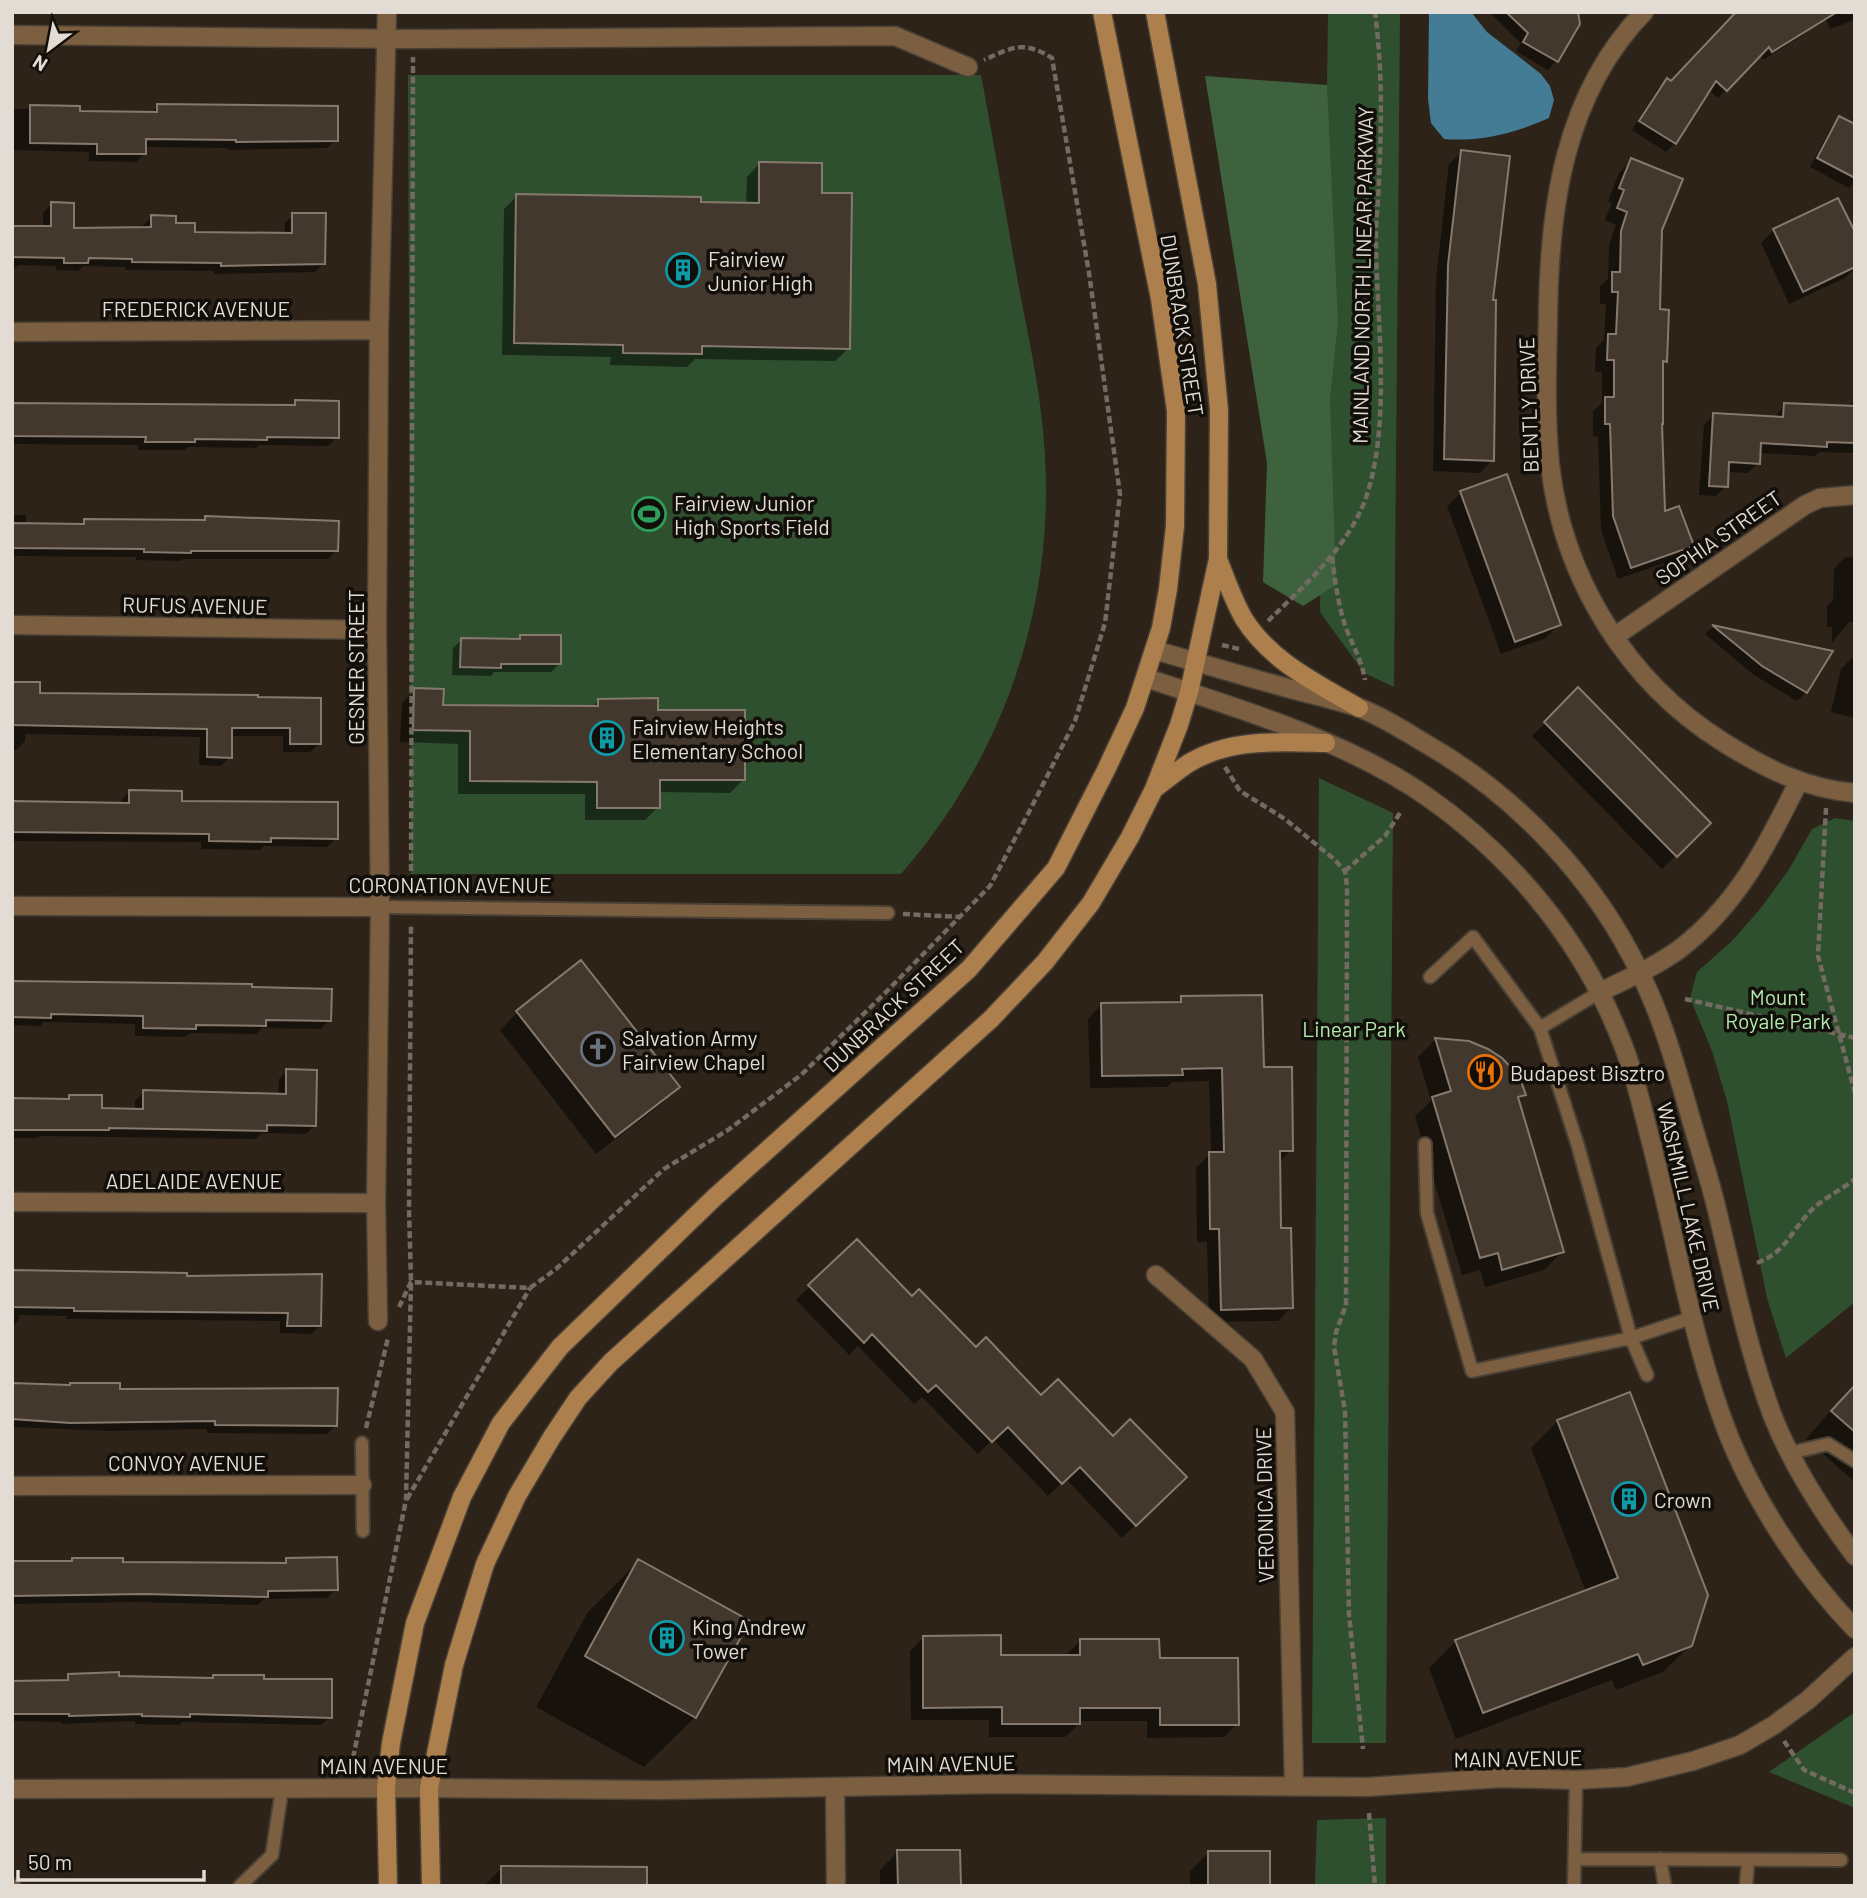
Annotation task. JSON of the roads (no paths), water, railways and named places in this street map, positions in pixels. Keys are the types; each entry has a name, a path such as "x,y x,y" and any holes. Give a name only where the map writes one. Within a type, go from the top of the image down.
{"main road":[{"name":"DUNBRACK STREET","path":"388,1886 386,1788 391,1743 415,1623 462,1497 501,1423 570,1337 715,1197 969,969 1056,868 1107,770 1135,708 1154,650 1168,589 1175,526 1176,411 1160,299 1102,12"},
{"name":"DUNBRACK STREET","path":"431,1886 429,1788 454,1665 485,1564 517,1496 578,1398 611,1362 991,1019 1045,962 1091,903 1130,837 1154,789 1179,725 1197,662 1218,559 1219,410 1207,284 1155,12"},
{"path":"1218,559 1243,617 1272,653 1298,672 1359,708"},
{"path":"1154,789 1191,762 1219,750 1250,742 1326,743"}],"street":[{"name":"GESNER STREET","path":"387,12 379,330 377,630 380,906 376,1203 387,1323"},
{"name":"BENTLY DRIVE","path":"1644,12 1606,62 1581,110 1563,165 1555,204 1549,255 1547,408 1555,495 1579,575 1590,598 1614,636 1646,678 1680,711 1737,751 1799,781 1827,791 1855,793"},
{"path":"12,35 895,36 968,67"},
{"name":"FREDERICK AVENUE","path":"12,332 379,330"},
{"name":"SOPHIA STREET","path":"1614,636 1805,505 1833,496 1855,495"},
{"name":"RUFUS AVENUE","path":"12,625 377,630"},
{"name":"WASHMILL LAKE DRIVE","path":"1154,650 1359,708 1458,762 1503,797 1547,839 1589,890 1640,972 1654,1004 1678,1075 1714,1202 1731,1277 1774,1419 1829,1521 1855,1556"},
{"name":"WASHMILL LAKE DRIVE","path":"1146,678 1326,743 1384,771 1425,795 1466,826 1504,860 1546,909 1575,949 1600,992 1636,1083 1692,1318 1720,1415 1742,1467 1782,1534 1817,1584 1855,1629"},
{"path":"1600,992 1679,949 1712,921 1738,892 1769,842 1799,781"},
{"name":"CORONATION AVENUE","path":"12,906 380,906"},
{"name":"ADELAIDE AVENUE","path":"12,1202 376,1203"},
{"name":"VERONICA DRIVE","path":"1156,1275 1253,1359 1284,1412 1294,1786"},
{"name":"CONVOY AVENUE","path":"12,1486 362,1485"},
{"name":"MAIN AVENUE","path":"12,1789 660,1790 997,1784 1367,1787 1502,1778 1576,1780 1627,1777 1693,1762 1740,1745 1774,1726 1808,1700 1855,1657"},
{"path":"835,1788 836,1886"}],"lane":[{"name":"CORONATION AVENUE","path":"380,906 888,913"},
{"path":"1430,977 1473,937 1540,1027 1578,1146 1631,1338 1647,1375"},
{"path":"1540,1027 1600,992"},
{"path":"1425,1144 1427,1213 1472,1370 1631,1338 1692,1318"},
{"path":"362,1443 363,1531"},
{"path":"1790,1453 1828,1444 1855,1461"},
{"path":"1574,1886 1576,1780"},
{"path":"240,1886 272,1856 282,1789"},
{"path":"1576,1859 1841,1860"},
{"path":"1660,1859 1665,1886"},
{"path":"1746,1886 1748,1860"}],"water":[{"path":"1429,12 1471,12 1487,32 1541,74 1550,86 1554,100 1549,118 1498,135 1444,139 1431,123 1428,99"}],"place":[{"name":"Fairview Junior High","path":"683,270"},
{"name":"Fairview Junior High Sports Field","path":"649,514"},
{"name":"Fairview Heights Elementary School","path":"607,738"},
{"name":"Salvation Army Fairview Chapel","path":"598,1049"},
{"name":"Budapest Bisztro","path":"1485,1072"},
{"name":"Crown","path":"1629,1499"},
{"name":"King Andrew Tower","path":"667,1638"}],"park label":[{"name":"Mount Royale Park","path":"1778,1008"},
{"name":"Linear Park","path":"1354,1028"}]}
